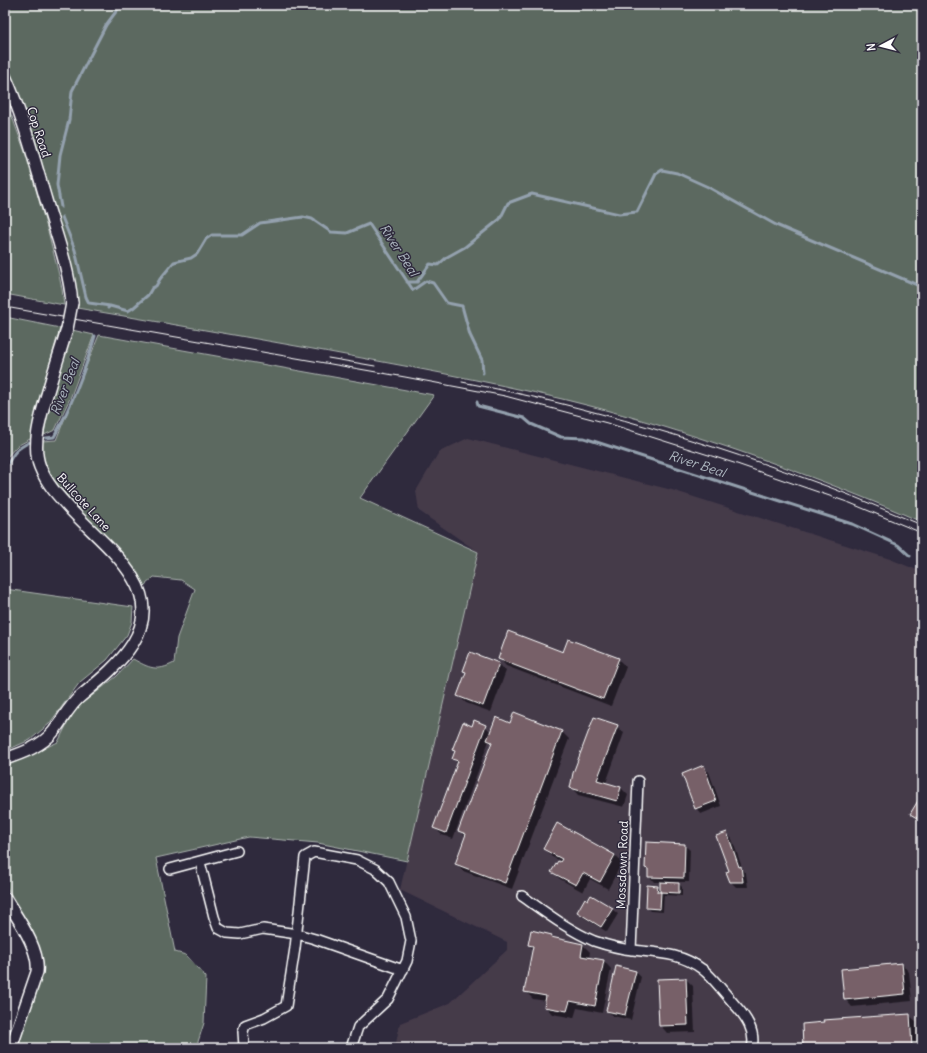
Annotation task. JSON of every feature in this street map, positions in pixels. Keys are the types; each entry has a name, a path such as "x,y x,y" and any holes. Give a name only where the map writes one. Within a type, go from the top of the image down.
{"street":[{"name":"Cop Road","path":"5,76 28,140 45,196"},
{"name":"Bullcote Lane","path":"5,759 23,753 36,746 49,736 80,696 95,685 126,653 139,633 143,621 142,602 134,578 120,561 52,489 39,466 37,451 41,418 67,329 72,303 71,289 63,256 45,196"},
{"name":"Mossdown Road","path":"631,950 638,781"},
{"path":"170,869 237,851"},
{"path":"244,1046 243,1032 245,1026 286,1006 297,934 305,857 314,852 357,860 375,869 388,882 406,917 411,941 407,961 388,999 358,1027 351,1048"},
{"path":"200,862 218,928 227,933 240,934 263,929 297,934 403,970"},
{"path":"522,896 560,923 595,941 631,950 666,953 686,959 703,969 741,1012 751,1026 753,1045"},
{"path":"5,898 30,941 38,964 37,972 11,1048"}],"shaded area":[{"path":"5,5 922,5 922,522 824,482 692,435 566,400 410,367 77,308 74,282 5,66"},
{"path":"5,98 25,152 49,235 62,289 64,305 5,294"},
{"path":"5,317 60,328 36,410 32,438 17,446 5,459"},
{"path":"72,330 94,335 71,396 55,430 44,435 45,423"},
{"path":"99,335 434,395 360,498 478,552 407,861 318,843 249,837 156,858 175,952 186,955 206,977 204,1023 196,1048 18,1048 42,963 32,931 5,884 5,766 58,742 74,710 117,676 133,659 153,668 168,666 174,663 177,638 195,589 181,580 154,577 144,586 91,524 69,502 48,474 41,454 42,441 56,440"},
{"path":"468,438 672,490 890,559 922,572 922,1048 395,1048 400,1023 450,1003 507,950 507,942 400,890 454,649 478,552 419,511 416,491 439,452"},
{"path":"5,589 133,607 132,622 127,635 107,660 80,682 49,724 30,740 5,751"}],"building":[{"path":"508,631 563,652 568,639 619,658 603,699 498,659"},
{"path":"470,652 499,663 483,706 457,696 466,672 463,671"},
{"path":"514,712 562,731 505,883 455,864 466,834 458,831 492,742 487,740 496,717 510,723"},
{"path":"594,717 618,725 597,780 621,787 617,801 570,788 573,773"},
{"path":"474,720 486,725 446,833 433,828 458,761 452,759 455,751 452,750 463,722 472,726"},
{"path":"704,765 716,801 695,809 682,774"},
{"path":"922,794 922,821 910,814"},
{"path":"557,823 615,855 600,882 583,873 576,885 551,872 558,861 560,862 562,859 543,849"},
{"path":"727,832 739,867 741,866 743,882 730,882 726,872 729,871 716,836"},
{"path":"646,842 685,844 684,878 648,877 648,869 645,868"},
{"path":"660,882 679,883 679,893 660,892"},
{"path":"647,885 658,886 657,892 661,892 660,909 646,908"},
{"path":"591,895 613,908 601,927 577,912 585,898 588,900"},
{"path":"531,930 552,935 551,937 583,944 581,956 604,960 595,1006 570,1001 567,1011 544,1007 546,996 524,992 533,946 528,945"},
{"path":"902,963 905,994 844,1000 841,969"},
{"path":"616,966 636,971 625,1015 606,1011"},
{"path":"686,978 688,1025 659,1026 657,979"},
{"path":"910,1014 912,1048 803,1048 802,1024 824,1022 823,1020"}],"waterway":[{"path":"61,207 57,185 60,155 69,120 72,91 106,25 121,5"},
{"path":"407,282 417,282 430,264 438,265 447,257 465,247 500,219 508,203 532,194 619,214 637,212 656,174 662,170 677,173 708,187 776,225 922,287"},
{"path":"62,217 75,250 86,297 89,303 110,306"},
{"name":"River Beal","path":"108,308 110,306 128,311 133,308 148,295 174,262 191,258 197,254 206,239 212,235 242,235 260,223 303,217 312,219 331,232 347,233 369,224 413,290 426,281 433,283 447,303 462,306 470,335 482,360 483,373"},
{"name":"River Beal","path":"46,438 54,437 67,412 95,336"},
{"name":"River Beal","path":"477,402 478,406 524,418 531,424 561,437 584,438 852,524 898,545 910,556"},
{"name":"River Beal","path":"5,469 14,453 20,447 30,442"}],"tram line":[{"path":"5,307 505,396 607,423 734,463 850,503 922,533"},
{"path":"328,358 375,366"},
{"path":"462,382 555,402 694,441 829,487 922,525"}]}
